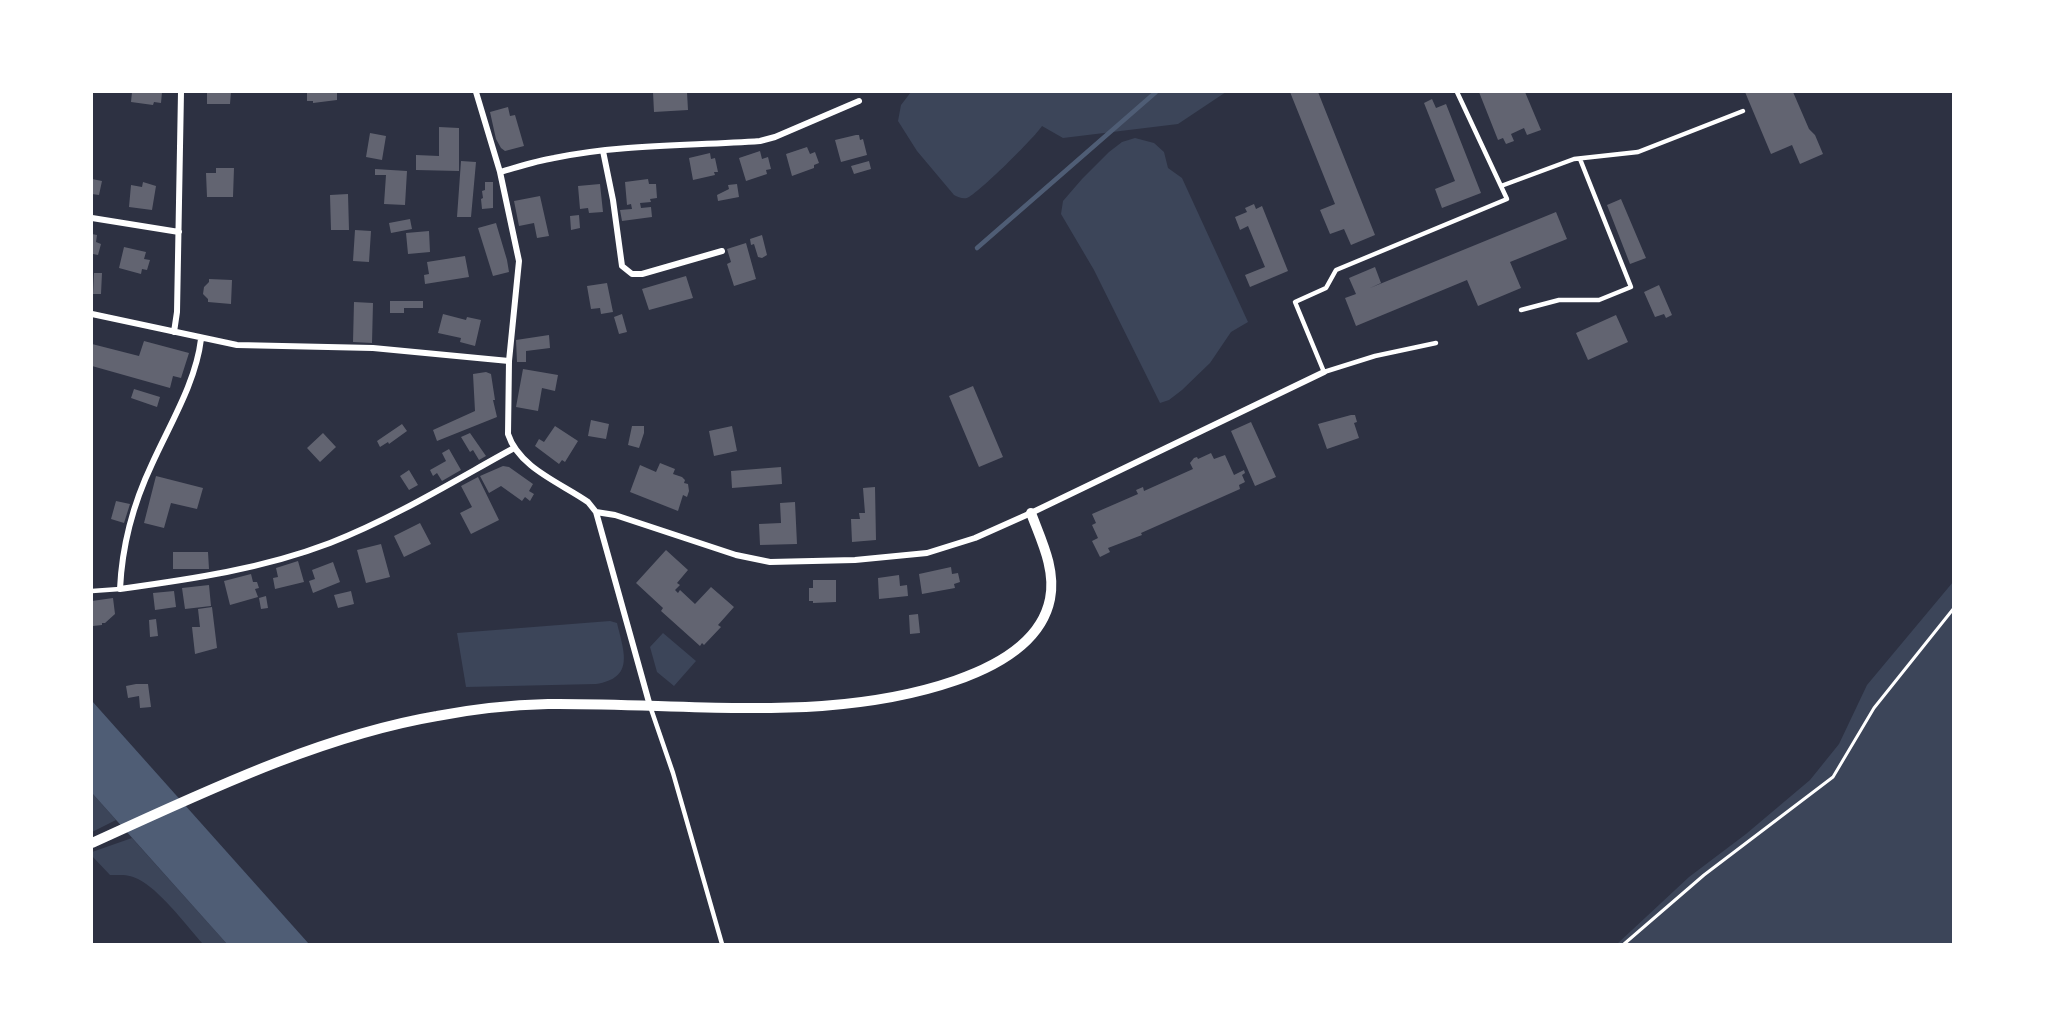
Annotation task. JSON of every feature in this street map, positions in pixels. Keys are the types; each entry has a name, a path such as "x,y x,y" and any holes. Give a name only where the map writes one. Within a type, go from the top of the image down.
{"street":[{"path":"174,332 177,312 181,92"},
{"path":"476,92 501,172 519,261 509,361 507,427 514,448 529,463 588,502 596,512 650,706"},
{"path":"501,172 553,158 603,151 652,146 760,141 775,137 859,101"},
{"path":"603,151 613,200 620,261 625,270 632,274 642,274 722,251"},
{"path":"92,218 179,232"},
{"path":"92,314 201,339 245,346 373,348 509,361"},
{"path":"201,339 186,390 151,466 137,503 123,555 120,589 234,572 328,544 379,522 514,448"},
{"path":"596,512 615,515 736,555 783,563 855,560 927,553 969,540 1031,513 1324,372"},
{"path":"92,843 229,782 327,744 380,728 438,715 546,704 761,708 825,706 909,693 984,670 1014,653 1023,645 1040,626 1050,600 1051,571 1031,513"}],"lane":[{"path":"1436,343 1376,356 1324,372 1295,302 1326,288 1336,270 1507,199 1457,92"},
{"path":"1501,186 1557,164 1638,152 1743,111"},
{"path":"1521,310 1559,300 1599,300 1631,287 1580,159"},
{"path":"92,591 120,589"},
{"path":"650,706 673,773 722,945"}],"path":[{"path":"1624,945 1704,875 1833,777 1874,708 1953,608"}],"shaded area":[{"path":"911,92 1226,92 1178,124 1063,138 1042,126 994,176 967,198 960,198 954,195 917,151 898,121 901,105"},
{"path":"1135,138 1154,143 1164,152 1168,168 1182,178 1248,322 1231,332 1210,363 1182,390 1169,400 1160,403 1094,270 1061,214 1063,201 1082,179 1109,152 1122,142"},
{"path":"1953,582 1953,944 1617,944 1689,877 1746,834 1810,780 1839,744 1867,685"},
{"path":"610,621 617,623 624,662 617,676 608,681 596,684 466,687 457,633"},
{"path":"663,633 696,661 674,686 657,672 650,647"},
{"path":"92,701 309,944 227,944 92,793"},
{"path":"92,793 116,820 92,832"},
{"path":"132,838 227,944 203,944 155,891 131,876 110,875 92,856 92,852"}],"building":[{"path":"132,92 162,92 161,103 154,102 153,105 131,102"},
{"path":"207,92 231,92 230,104 207,104"},
{"path":"307,92 337,92 337,100 313,103 313,101 307,101"},
{"path":"653,92 687,92 688,110 654,112"},
{"path":"1290,92 1318,92 1375,235 1351,245 1344,229 1330,234 1320,210 1335,204"},
{"path":"1479,92 1525,92 1541,130 1527,135 1524,128 1511,134 1514,141 1506,144 1503,138 1498,140"},
{"path":"1745,92 1793,92 1823,154 1800,164 1792,145 1771,154"},
{"path":"1432,99 1436,108 1446,104 1481,193 1442,208 1435,189 1455,181 1424,103"},
{"path":"508,107 510,116 515,115 524,146 505,151 496,139 490,112"},
{"path":"439,127 459,128 459,171 416,170 416,155 439,156"},
{"path":"370,133 386,136 382,160 366,157"},
{"path":"859,135 860,140 863,139 867,155 841,162 835,140"},
{"path":"807,147 810,154 815,152 819,163 814,165 814,168 792,176 786,154"},
{"path":"760,151 762,159 768,157 771,169 766,170 767,174 746,181 739,158"},
{"path":"710,153 711,159 715,158 718,172 714,172 715,175 693,180 689,158"},
{"path":"461,161 476,162 471,217 457,217"},
{"path":"869,161 871,169 854,174 851,166"},
{"path":"216,168 234,168 233,197 207,197 206,173 216,173"},
{"path":"375,169 407,171 405,205 384,204 386,175 375,175"},
{"path":"92,179 102,181 99,195 92,194"},
{"path":"648,179 649,184 656,184 657,198 650,199 651,202 640,203 641,208 651,207 652,217 622,221 620,210 632,209 631,204 627,205 625,182"},
{"path":"143,182 156,186 152,210 129,207 131,185 142,187"},
{"path":"485,182 493,182 493,208 482,209 481,199 483,198 482,191 485,190"},
{"path":"600,184 603,212 589,213 588,208 580,209 578,186"},
{"path":"737,184 739,197 718,201 717,195 729,189 728,185"},
{"path":"348,194 349,230 331,230 330,195"},
{"path":"540,196 549,236 537,238 534,223 519,226 514,201"},
{"path":"1621,199 1646,258 1630,264 1607,205"},
{"path":"1254,204 1256,209 1262,206 1288,271 1250,287 1245,275 1265,267 1248,226 1240,230 1235,217 1247,212 1245,208"},
{"path":"1556,212 1567,239 1510,262 1521,288 1478,306 1467,280 1356,326 1345,298 1356,294 1349,278 1375,267 1381,283 1370,288"},
{"path":"579,215 580,228 571,230 570,216"},
{"path":"410,219 412,229 391,233 389,223"},
{"path":"496,223 509,272 493,276 478,228"},
{"path":"355,230 371,231 369,262 353,261"},
{"path":"429,231 430,252 408,254 406,233"},
{"path":"92,234 97,235 96,242 101,244 98,255 93,254 93,258"},
{"path":"762,235 767,255 762,258 758,257 750,239"},
{"path":"746,243 756,279 734,286 727,264 731,262 727,249"},
{"path":"124,247 146,252 144,259 150,260 147,270 142,269 141,274 119,268"},
{"path":"465,256 469,277 425,284 424,275 429,274 427,262"},
{"path":"94,273 102,273 101,294 93,294"},
{"path":"686,276 693,298 649,310 642,289"},
{"path":"209,279 232,280 231,304 208,302 203,294"},
{"path":"607,283 613,312 601,314 600,308 591,309 587,286"},
{"path":"1659,285 1672,315 1666,318 1664,314 1655,317 1644,292"},
{"path":"390,301 423,301 423,308 404,308 404,313 390,313"},
{"path":"354,302 373,303 372,343 353,342"},
{"path":"443,314 466,320 467,317 481,320 475,346 460,342 461,338 438,333"},
{"path":"622,314 627,332 619,334 614,317"},
{"path":"1616,315 1628,342 1588,360 1576,333"},
{"path":"549,335 550,348 526,351 526,362 517,362 516,340"},
{"path":"144,341 189,353 181,378 173,376 170,388 92,366 92,344 139,356"},
{"path":"523,369 558,375 555,391 542,388 538,411 516,407"},
{"path":"486,372 491,374 497,417 437,441 433,430 475,411 473,374"},
{"path":"973,386 1003,457 979,467 949,396"},
{"path":"134,389 160,397 157,407 131,398"},
{"path":"1355,415 1357,422 1354,423 1359,438 1327,449 1318,424"},
{"path":"591,420 609,424 606,439 588,436"},
{"path":"1251,422 1276,477 1255,486 1231,431"},
{"path":"402,424 407,431 389,444 388,442 380,447 377,441"},
{"path":"555,426 578,441 565,462 562,460 559,464 535,446 539,439 544,442"},
{"path":"632,426 644,426 639,448 628,445"},
{"path":"732,426 737,451 714,456 709,431"},
{"path":"323,433 336,447 320,462 307,448"},
{"path":"470,433 486,456 479,460 473,450 470,452 461,437"},
{"path":"449,449 461,470 442,481 437,473 433,476 430,470 446,461 442,453"},
{"path":"1211,453 1214,459 1225,455 1234,475 1244,470 1245,473 1242,475 1245,482 1239,485 1240,489 1141,533 1142,535 1108,548 1110,552 1100,557 1092,541 1098,538 1092,525 1096,523 1092,514 1138,494 1136,490 1143,487 1144,491 1193,469 1190,463 1194,458 1198,459"},
{"path":"660,463 675,469 673,474 682,477 685,480 684,483 688,484 687,497 683,495 678,511 630,492 640,465 656,472"},
{"path":"503,466 509,467 533,484 529,491 534,494 530,501 525,497 522,501 501,486 489,493 480,476"},
{"path":"781,467 782,484 732,488 731,471"},
{"path":"409,470 418,485 409,490 400,476"},
{"path":"156,476 203,488 197,509 171,503 164,528 144,523"},
{"path":"478,477 499,520 471,534 460,513 472,507 461,486"},
{"path":"875,487 876,540 852,542 851,519 860,519 859,513 865,513 863,488"},
{"path":"116,501 130,504 124,523 111,519"},
{"path":"795,502 797,544 760,545 759,524 781,523 780,503"},
{"path":"420,523 431,544 404,557 394,536"},
{"path":"381,544 390,577 366,583 357,550"},
{"path":"666,550 688,570 677,583 680,585 675,590 678,593 680,590 695,604 711,587 734,607 718,625 721,627 704,645 702,643 700,646 661,611 663,608 636,583"},
{"path":"173,552 208,552 209,569 173,569"},
{"path":"298,561 304,582 275,589 273,578 278,577 276,568"},
{"path":"333,562 340,582 313,593 309,581 315,579 312,570"},
{"path":"951,567 952,574 958,573 960,582 954,584 955,588 922,594 919,574"},
{"path":"251,574 253,582 257,582 259,588 255,589 258,597 230,605 224,581"},
{"path":"899,575 900,586 907,585 908,596 879,599 878,578"},
{"path":"813,580 836,580 836,602 813,603 809,601 809,588 813,588"},
{"path":"209,585 211,606 185,609 182,588"},
{"path":"174,591 176,607 155,610 153,593"},
{"path":"351,591 354,604 338,608 334,595"},
{"path":"266,596 268,608 261,609 259,598"},
{"path":"113,598 115,614 102,625 93,626 92,601"},
{"path":"212,607 217,648 195,654 192,627 200,627 198,609"},
{"path":"918,614 920,633 910,634 909,615"},
{"path":"156,619 158,636 150,637 149,620"},
{"path":"148,684 151,707 140,708 139,696 128,698 126,686"}],"waterway":[{"path":"977,248 1156,92"}]}
